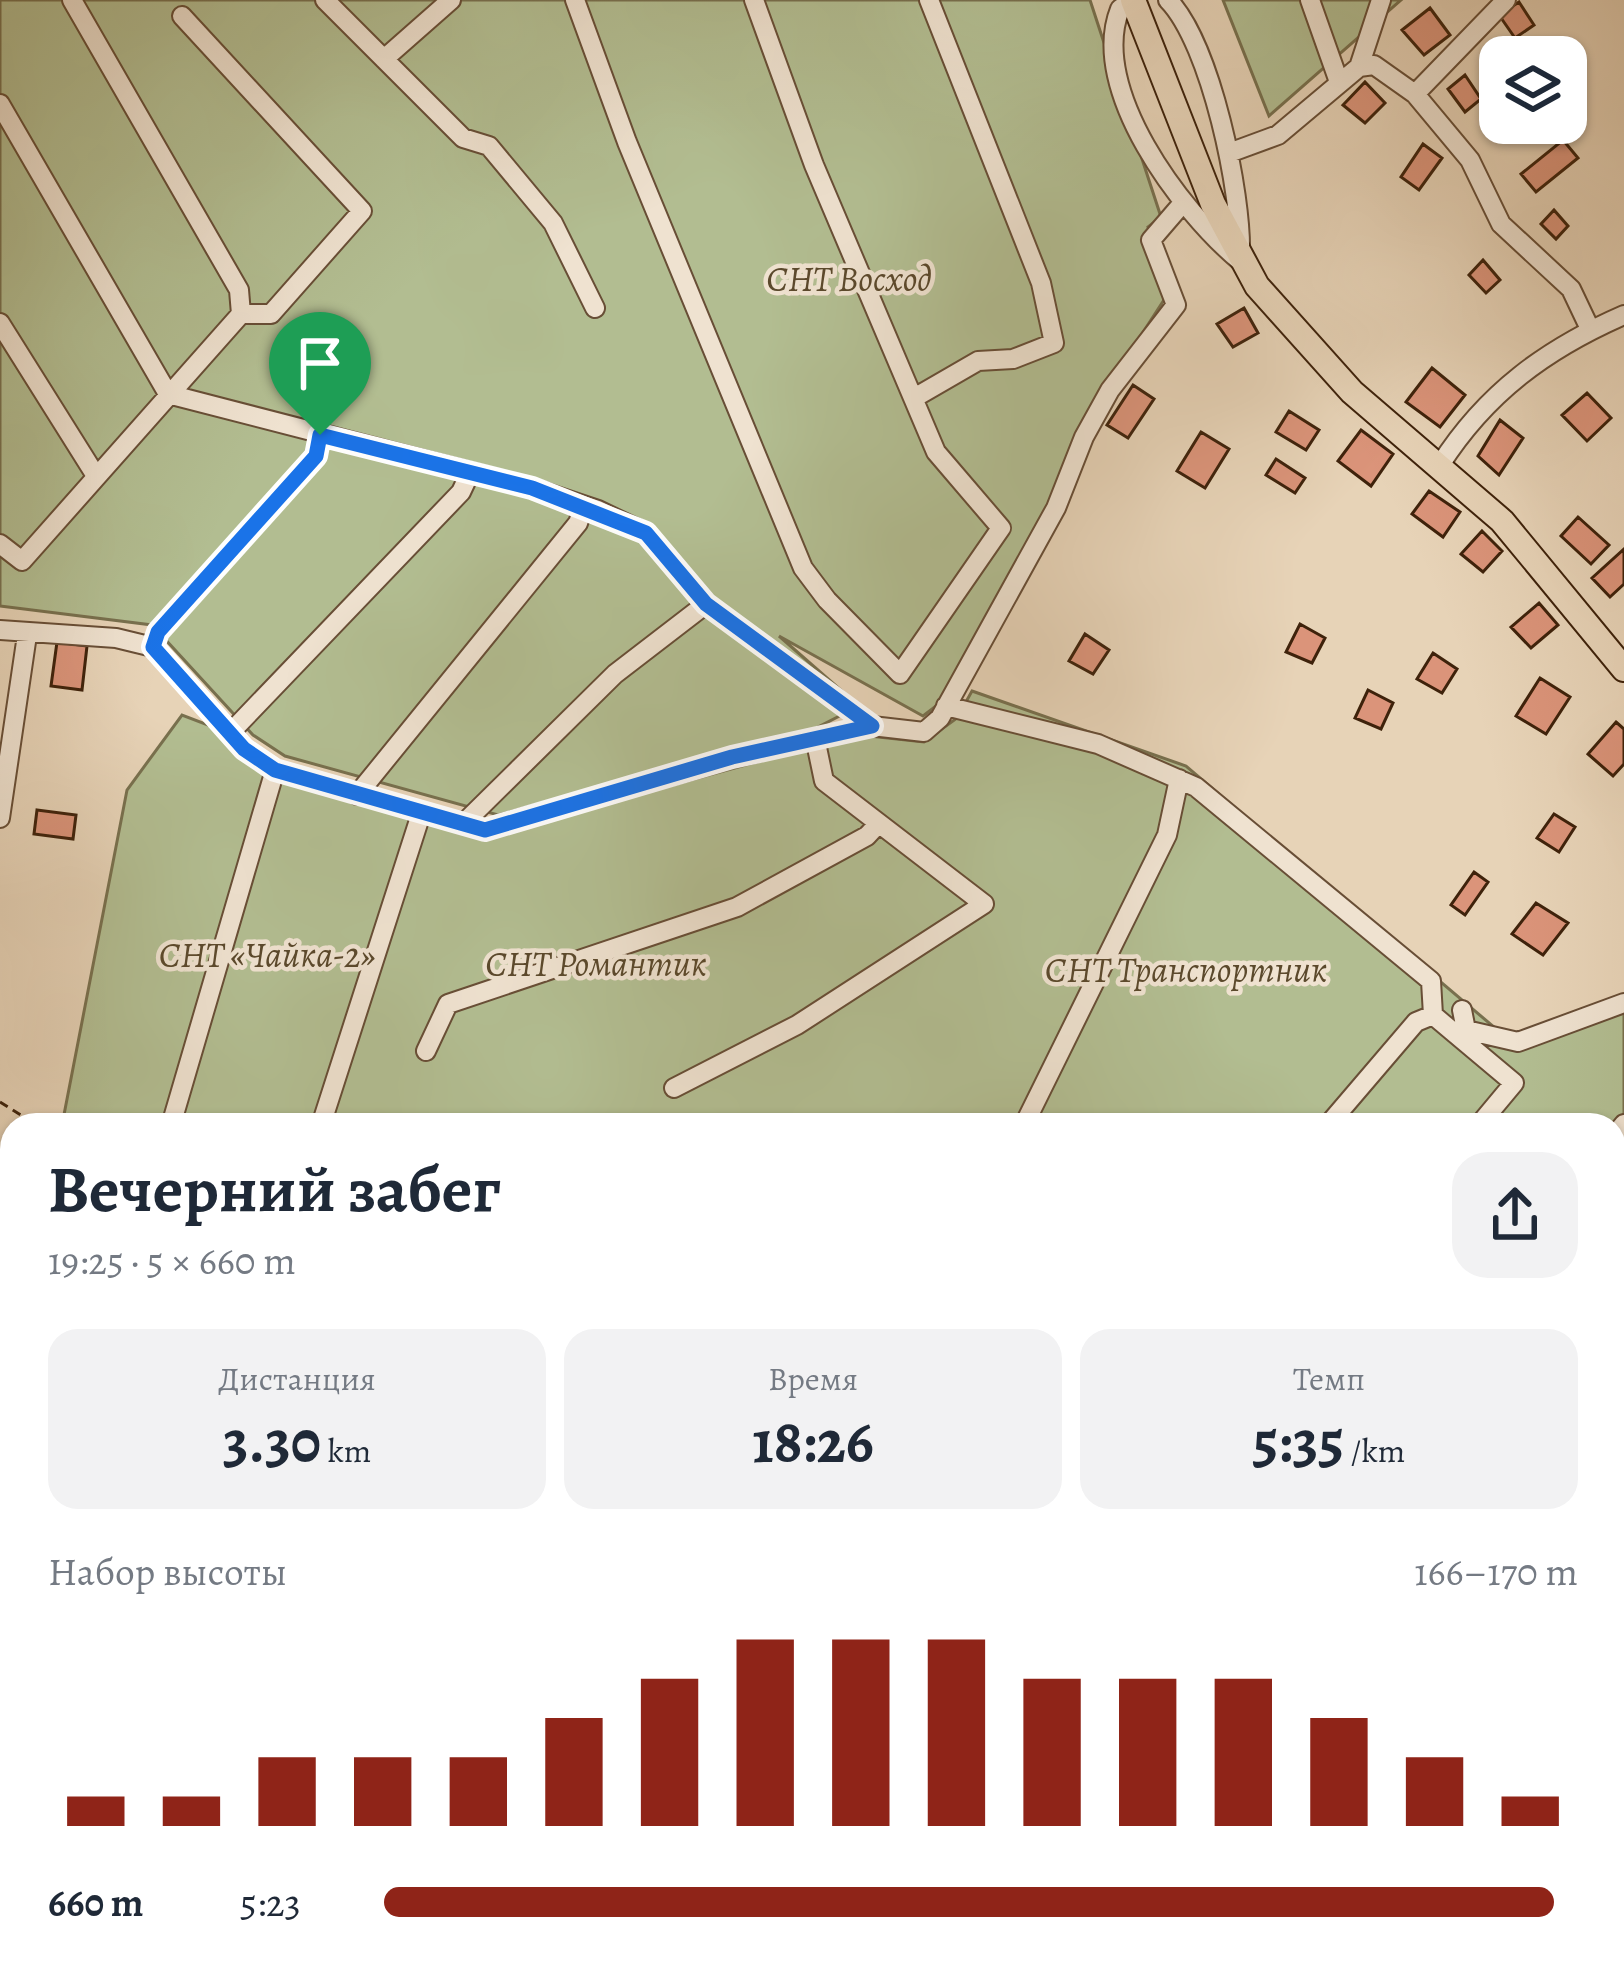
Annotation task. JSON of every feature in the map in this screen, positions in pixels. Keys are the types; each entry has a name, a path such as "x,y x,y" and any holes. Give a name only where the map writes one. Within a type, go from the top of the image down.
{"main road":[{"path":"1132,0 1239,260 1313,354 1514,534 1624,669"}],"street":[{"path":"0,544 22,561 241,314 239,290 72,0"},
{"path":"325,0 463,138 489,146 553,223 595,308"},
{"path":"384,58 451,0"},
{"path":"575,0 627,142 803,568 827,600 900,674 1001,528 936,452 814,165 754,0"},
{"path":"914,398 978,362 1013,359 1054,343 1041,283 929,0"},
{"path":"1132,0 1115,20 1117,62 1141,136 1182,204 1239,260"},
{"path":"1168,0 1181,16 1229,153 1241,229 1239,260"},
{"path":"1310,0 1339,82"},
{"path":"1359,67 1382,0"},
{"path":"1415,94 1506,0"},
{"path":"182,16 362,211 271,314 241,314"},
{"path":"1229,153 1278,135 1359,67 1374,65 1415,94 1470,160 1501,224 1570,289 1590,329"},
{"path":"0,104 168,394 584,506 646,533 706,604 872,726"},
{"path":"0,630 116,638 153,647 230,733 275,770 485,830 732,757 815,738 872,726 924,732 946,706 1056,508 1084,437 1110,390 1176,305 1151,239 1182,204"},
{"path":"1440,465 1459,434 1517,374 1590,329 1624,315"},
{"path":"0,323 96,476"},
{"path":"153,647 158,632 316,456 320,435"},
{"path":"230,733 461,492 470,475"},
{"path":"357,795 578,523 584,506"},
{"path":"463,824 615,674 706,604"},
{"path":"0,818 27,635"},
{"path":"946,706 1099,743 1196,787 1330,892 1432,981 1433,1015 1514,1083 1489,1113"},
{"path":"674,1088 797,1024 984,904 824,781 815,738"},
{"path":"175,1113 275,770"},
{"path":"1030,1113 1167,835 1179,779"},
{"path":"326,1113 422,814"},
{"path":"426,1052 448,1004 736,907 867,836 879,823"},
{"path":"1462,1010 1466,1030 1518,1042 1624,1003"},
{"path":"1338,1113 1416,1022 1433,1015"}],"green space":[{"name":"СНТ Восход","path":"0,0 1090,0 1161,217 1148,227 1173,286 1092,411 1045,517 940,703 923,716 779,636 859,706 814,729 498,815 285,756 253,735 152,625 0,606"},
{"path":"1223,0 1401,0 1269,116"},
{"path":"972,691 1186,766 1521,1050 1624,1009 1624,1113 64,1113 127,790 182,715 216,728 257,770 482,837 830,742 869,736 924,742 957,718"}],"building":[{"path":"1519,2 1534,25 1514,36 1499,15"},
{"path":"1430,8 1450,35 1424,55 1402,30"},
{"path":"1465,75 1479,101 1465,112 1448,89"},
{"path":"1365,82 1385,103 1365,123 1343,105"},
{"path":"1423,144 1442,158 1419,190 1401,177"},
{"path":"1558,144 1566,144 1578,158 1536,192 1521,174"},
{"path":"1554,210 1568,226 1556,239 1541,224"},
{"path":"1483,260 1500,280 1486,293 1469,275"},
{"path":"1244,308 1258,333 1233,347 1217,324"},
{"path":"1432,368 1465,395 1440,427 1406,402"},
{"path":"1133,385 1154,399 1128,438 1107,425"},
{"path":"1587,393 1611,418 1587,441 1562,415"},
{"path":"1289,411 1319,430 1306,450 1276,432"},
{"path":"1500,420 1523,438 1499,475 1478,456"},
{"path":"1361,430 1393,454 1371,486 1338,461"},
{"path":"1201,432 1229,449 1205,488 1177,471"},
{"path":"1276,459 1305,478 1295,493 1266,475"},
{"path":"1429,491 1460,512 1443,537 1412,514"},
{"path":"1578,517 1609,545 1591,564 1561,536"},
{"path":"1482,531 1502,551 1483,572 1461,554"},
{"path":"1624,549 1624,584 1610,597 1592,578"},
{"path":"1539,603 1558,625 1531,648 1511,627"},
{"path":"1300,624 1325,638 1312,663 1286,652"},
{"path":"1085,634 1109,650 1093,674 1069,661"},
{"path":"57,642 87,646 82,690 51,686"},
{"path":"1433,653 1457,669 1442,693 1417,679"},
{"path":"1540,678 1570,697 1546,734 1516,716"},
{"path":"1368,690 1393,703 1381,729 1355,718"},
{"path":"1616,722 1624,729 1624,764 1613,776 1588,754"},
{"path":"37,810 76,815 73,839 34,834"},
{"path":"1554,814 1575,827 1559,852 1537,838"},
{"path":"1474,872 1488,882 1465,915 1451,905"},
{"path":"1536,903 1568,923 1543,955 1512,934"}],"route":[{"path":"320,435 532,488 598,510 646,533 706,604 872,726 732,757 485,830 275,770 244,749 153,647 158,632 316,456 320,435"}],"park label":[{"name":"СНТ «Чайка-2»","path":"267,954"},
{"name":"СНТ Романтик","path":"596,963"},
{"name":"СНТ Транспортник","path":"1186,969"}]}
